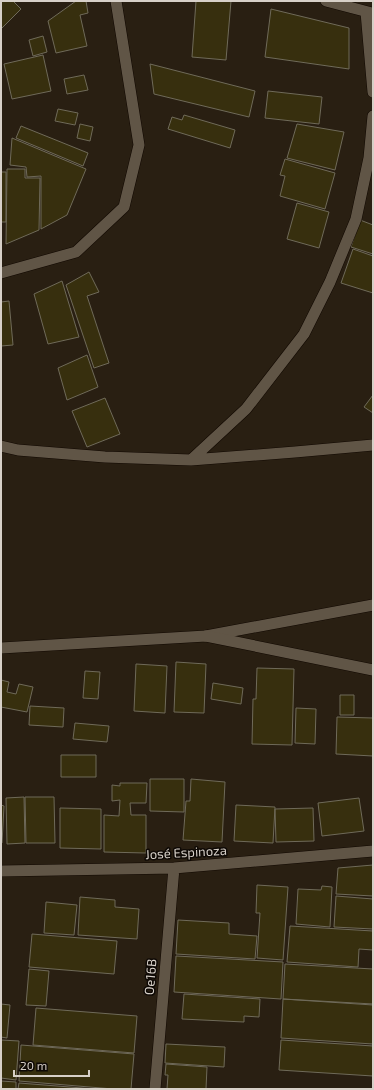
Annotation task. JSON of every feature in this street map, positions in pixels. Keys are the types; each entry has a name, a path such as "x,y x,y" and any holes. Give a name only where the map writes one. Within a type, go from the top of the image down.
{"street":[{"path":"1,273 76,252 124,207 139,145 116,1"},
{"path":"326,1 369,12 373,92"},
{"path":"191,460 246,409 304,334 330,282 356,219 369,158 373,116"},
{"path":"1,446 18,450 106,457 191,460 373,445"},
{"path":"1,648 206,636 373,604"},
{"path":"206,636 373,670"},
{"name":"José Espinoza","path":"1,871 174,868 373,851"},
{"name":"Oe16B","path":"155,1089 174,868"}],"building":[{"path":"1,1 13,1 21,9 2,28 1,27"},
{"path":"76,1 86,1 88,13 80,15 87,46 56,53 48,21"},
{"path":"196,1 231,1 226,60 192,57"},
{"path":"271,9 349,28 349,69 265,57"},
{"path":"43,36 47,52 33,56 29,40"},
{"path":"43,55 51,91 12,99 4,64"},
{"path":"150,64 255,91 249,117 154,94"},
{"path":"84,75 88,90 67,94 64,79"},
{"path":"268,91 322,97 319,124 265,118"},
{"path":"58,109 78,113 75,125 55,121"},
{"path":"184,115 235,130 230,148 168,129 172,117 182,120"},
{"path":"80,124 93,127 90,141 77,138"},
{"path":"297,124 344,132 335,170 287,158"},
{"path":"21,126 88,153 83,166 16,138"},
{"path":"12,138 86,169 67,215 41,229 41,176 27,177 26,167 10,165"},
{"path":"285,159 335,173 325,209 280,196 285,176 280,175"},
{"path":"7,169 25,169 25,178 40,178 39,230 6,244"},
{"path":"1,172 6,172 6,222 1,222"},
{"path":"297,203 329,212 319,248 287,239"},
{"path":"360,220 373,225 373,254 351,247"},
{"path":"353,249 373,256 373,293 341,283"},
{"path":"89,272 99,292 87,296 109,363 94,368 66,285"},
{"path":"62,281 79,337 48,344 34,294"},
{"path":"9,301 13,345 1,346 1,302"},
{"path":"87,355 98,387 67,400 58,368"},
{"path":"373,395 373,413 364,407"},
{"path":"105,398 120,434 87,447 72,411"},
{"path":"176,662 206,664 204,713 174,712"},
{"path":"136,664 167,666 165,713 134,711"},
{"path":"257,668 294,669 292,745 252,744 253,699 256,699"},
{"path":"85,671 100,672 98,699 83,698"},
{"path":"1,680 9,682 7,692 16,694 19,684 33,687 27,712 1,707"},
{"path":"213,683 243,688 241,704 211,699"},
{"path":"340,695 354,695 354,715 340,715"},
{"path":"30,706 64,708 63,727 29,725"},
{"path":"296,708 316,709 315,744 295,743"},
{"path":"337,717 373,718 373,756 336,754"},
{"path":"75,723 109,726 107,742 73,739"},
{"path":"61,755 96,755 96,777 61,777"},
{"path":"150,779 184,779 184,812 150,811"},
{"path":"191,779 225,782 222,842 183,840 186,801 190,801"},
{"path":"120,783 147,783 146,803 130,803 131,815 146,815 146,853 104,852 104,815 119,816 120,800 112,801 112,785 120,786"},
{"path":"24,797 25,843 7,844 6,798"},
{"path":"25,797 54,797 55,843 26,843"},
{"path":"359,798 364,831 322,836 318,803"},
{"path":"1,805 4,806 2,843 1,843"},
{"path":"236,805 275,807 273,843 234,841"},
{"path":"60,808 101,809 101,849 60,848"},
{"path":"313,808 314,841 276,842 275,809"},
{"path":"373,865 373,896 336,894 338,868"},
{"path":"257,885 288,887 283,960 257,958 260,913 256,913"},
{"path":"322,886 332,887 330,927 296,924 298,889 321,890"},
{"path":"336,896 373,899 373,929 334,927"},
{"path":"80,897 115,900 115,907 139,909 137,939 78,935"},
{"path":"46,902 77,905 74,935 44,933"},
{"path":"178,920 229,923 229,934 257,936 255,959 176,954"},
{"path":"290,926 373,931 373,950 359,949 358,967 287,962"},
{"path":"32,934 117,941 114,974 29,967"},
{"path":"176,956 283,962 281,999 174,992"},
{"path":"285,964 373,969 373,1004 283,999"},
{"path":"29,969 49,971 46,1006 26,1005"},
{"path":"184,994 260,999 259,1017 244,1016 244,1022 182,1019"},
{"path":"283,999 373,1005 373,1044 281,1038"},
{"path":"1,1004 10,1005 7,1038 1,1037"},
{"path":"36,1008 137,1016 134,1053 33,1045"},
{"path":"1,1040 19,1041 16,1080 1,1078"},
{"path":"281,1040 373,1046 373,1076 279,1070"},
{"path":"166,1044 225,1047 224,1067 165,1063"},
{"path":"21,1045 134,1054 131,1089 113,1089 19,1081"},
{"path":"166,1064 207,1067 206,1089 167,1089 168,1075 165,1075"},
{"path":"1,1081 16,1082 16,1089 1,1089"},
{"path":"19,1083 95,1089 18,1089"}]}
